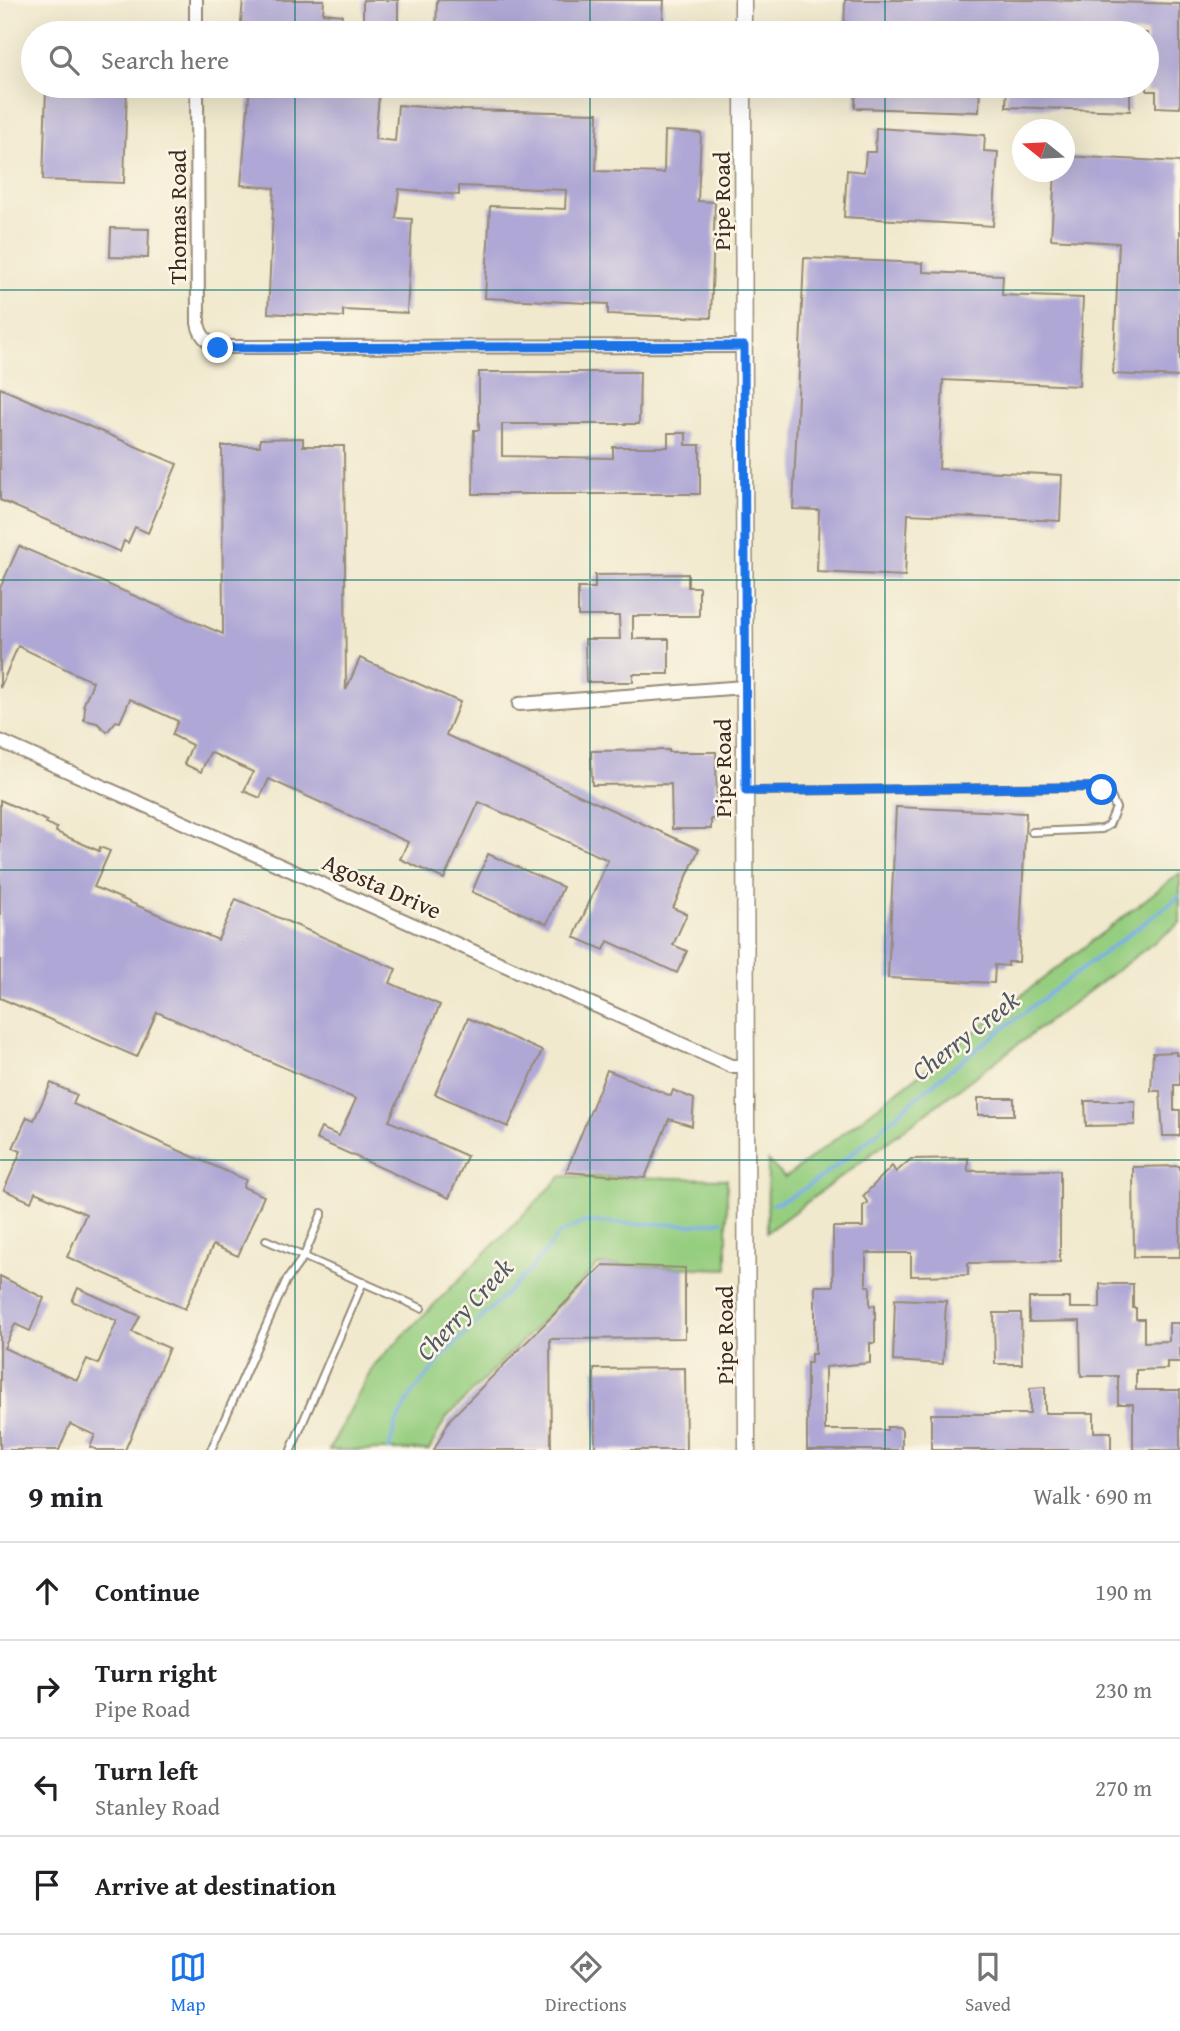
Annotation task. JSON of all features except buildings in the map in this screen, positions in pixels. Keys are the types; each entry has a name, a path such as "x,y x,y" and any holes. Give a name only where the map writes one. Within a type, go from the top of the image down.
{"street":[{"path":"196,0 196,21"},
{"path":"743,0 743,21"},
{"name":"Thomas Road","path":"197,98 198,323 200,331 210,344 218,348 744,346"},
{"name":"Pipe Road","path":"743,98 747,1450"},
{"path":"519,704 744,687"},
{"name":"Agosta Drive","path":"0,741 731,1066 746,1066"}],"lane":[{"path":"746,791 1095,787 1111,797 1116,808 1110,825 1102,830 1032,832"},
{"path":"211,1450 286,1282 303,1256 322,1213"},
{"path":"266,1240 421,1308"},
{"path":"291,1450 363,1282"}],"green space":[{"path":"1180,873 1180,923 767,1232 768,1161 785,1178"},
{"path":"562,1176 727,1179 727,1269 598,1265 446,1418 429,1450 329,1450 374,1365"}],"waterway":[{"name":"Cherry Creek","path":"773,1204 812,1184 834,1168 964,1059 1180,896"},
{"name":"Cherry Creek","path":"389,1450 396,1423 412,1394 446,1353 533,1267 560,1233 585,1222 694,1225 722,1221"}],"route":[{"path":"218,348 744,346 746,791 1095,787 1102,790"}]}
